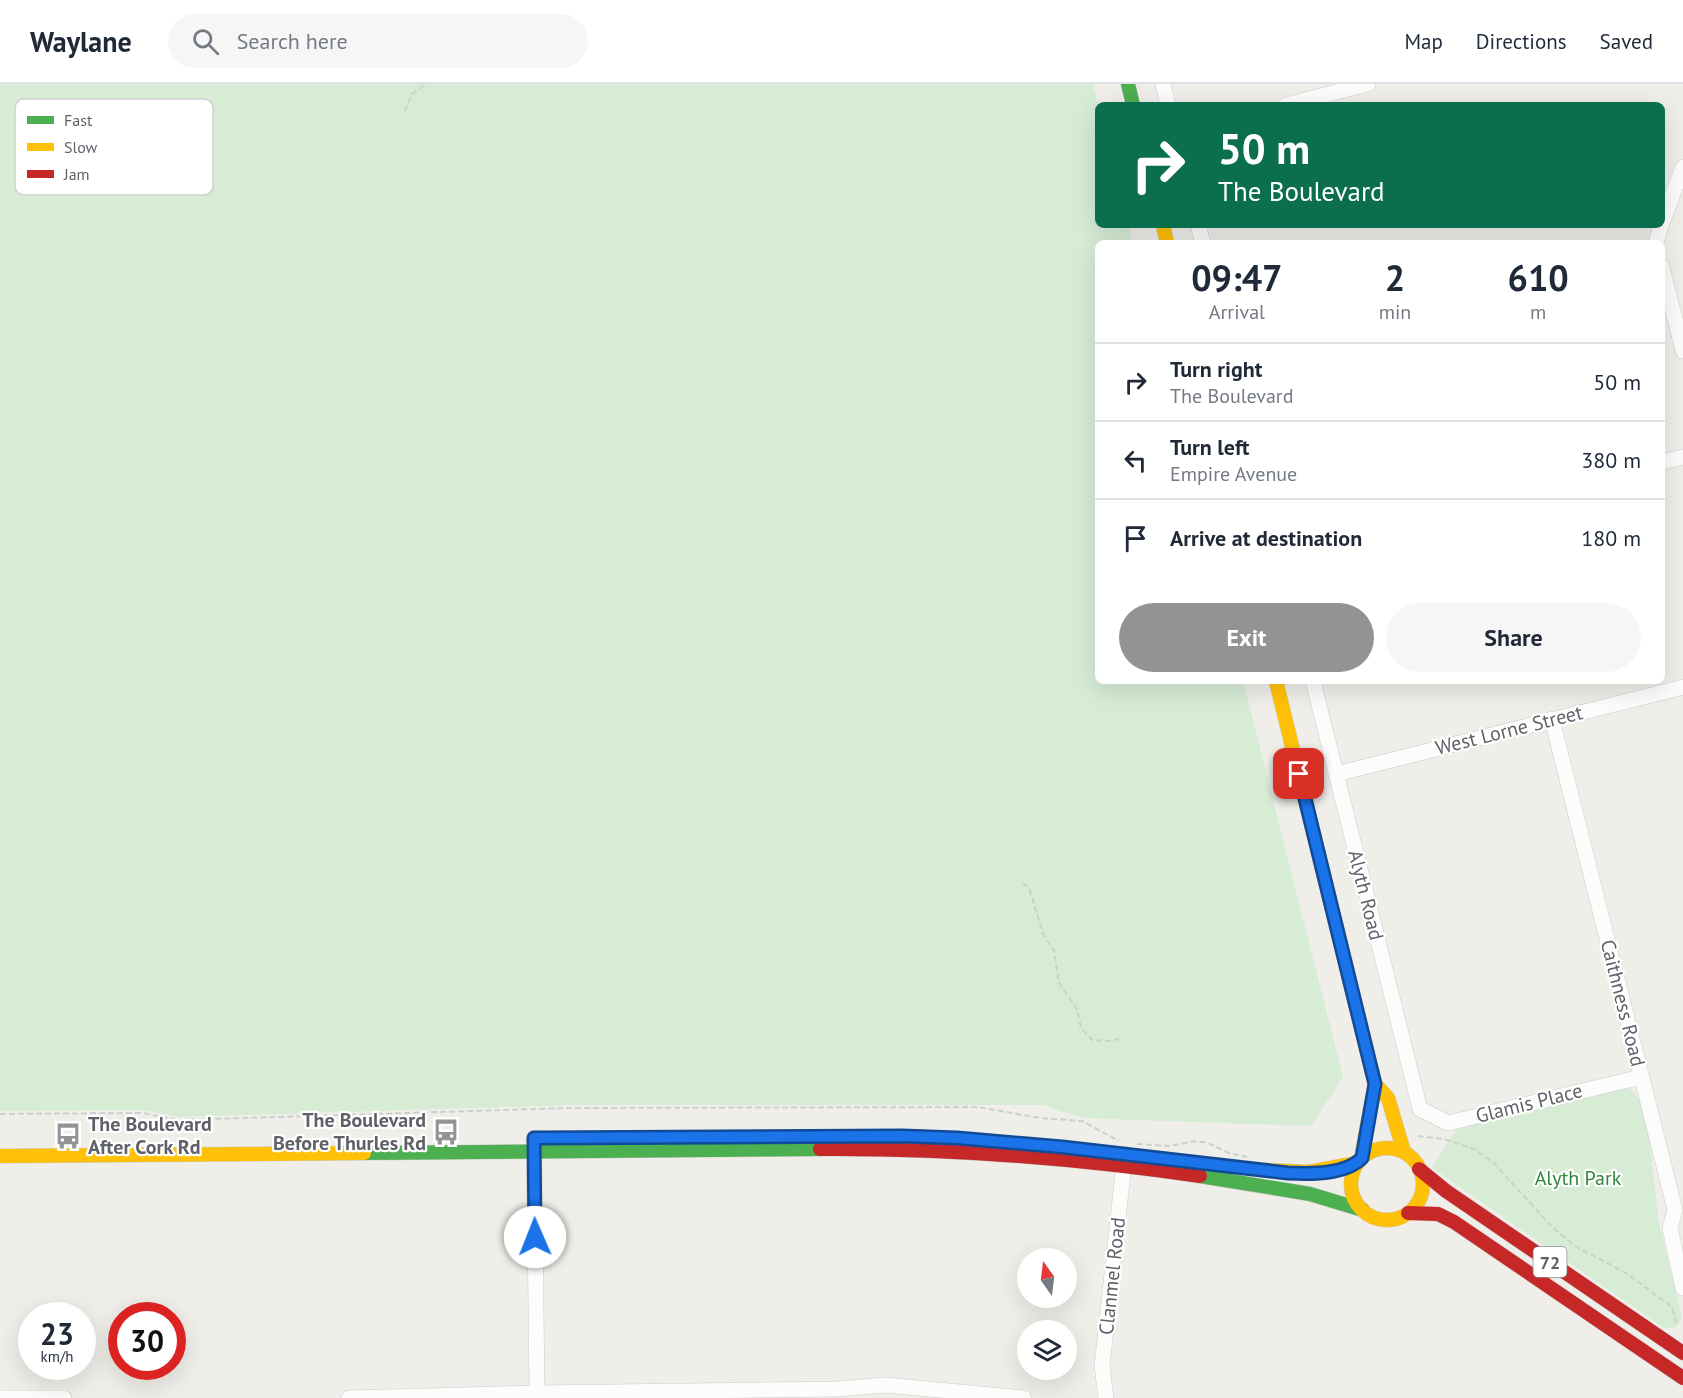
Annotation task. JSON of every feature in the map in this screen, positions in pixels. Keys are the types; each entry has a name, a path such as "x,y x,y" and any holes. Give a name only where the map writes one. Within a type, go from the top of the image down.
{"main road":[{"path":"1128,84 1132,102"},
{"path":"1277,684 1375,1084 1359,1161 1350,1185 1356,1203 1363,1210"},
{"path":"1375,1084 1388,1098 1404,1152"},
{"name":"72","path":"0,1143 534,1145 1126,1152 1244,1164 1306,1174 1324,1173 1359,1161 1378,1149 1388,1148 1404,1152 1414,1160 1419,1168 1455,1198 1683,1353"},
{"name":"72","path":"0,1156 534,1145"},
{"name":"72","path":"1126,1152 1337,1200 1380,1219 1390,1220 1408,1213 1438,1214 1454,1222 1683,1378"},
{"path":"1408,1213 1420,1197 1422,1178 1419,1168"}],"street":[{"path":"1163,84 1167,102"},
{"path":"1298,102 1368,84"},
{"path":"1665,216 1683,167"},
{"path":"1665,279 1683,351"},
{"path":"1665,461 1683,457"},
{"name":"Alyth Road","path":"1313,684 1420,1109"},
{"name":"West Lorne Street","path":"1336,774 1683,687"},
{"name":"Caithness Road","path":"1552,719 1641,1077 1679,1209 1670,1228 1683,1288"},
{"name":"Glamis Place","path":"1420,1109 1448,1123 1641,1077"},
{"path":"534,1145 537,1393"},
{"name":"Clanmel Road","path":"1106,1398 1102,1366 1126,1152"},
{"path":"349,1398 836,1389 886,1385 1024,1398"},
{"path":"822,1398 836,1389"},
{"path":"0,1398 64,1398"}],"path":[{"path":"405,111 412,94 426,84"},
{"path":"1023,883 1029,888 1044,936 1054,950 1059,982 1077,1009 1081,1028 1092,1040 1119,1039"},
{"path":"0,1114 142,1113 178,1120 570,1108 978,1107 1040,1118 1082,1121 1112,1138 1126,1152 1195,1141 1208,1143 1229,1153 1244,1164"},
{"path":"1416,1135 1444,1139 1474,1149 1493,1162 1552,1227 1575,1246 1626,1273 1672,1307 1677,1326"}],"green space":[{"path":"0,84 1093,84 1097,102 1095,102 1095,228 1129,228 1132,240 1095,240 1095,684 1244,684 1343,1077 1311,1126 1082,1118 1043,1105 571,1105 178,1117 143,1110 0,1111"},
{"name":"Alyth Park","path":"1618,1088 1631,1089 1641,1101 1649,1137 1659,1224 1682,1317 1673,1328 1664,1328 1432,1168 1457,1128"}],"traffic: fast":[{"path":"1128,84 1132,102"},
{"path":"364,1153 820,1149"},
{"path":"1200,1176 1310,1194 1363,1210"}],"traffic: slow":[{"path":"1164,228 1166,240"},
{"path":"1277,684 1375,1084 1361,1158"},
{"path":"1375,1084 1388,1098 1404,1152"},
{"path":"1387,1148 1407,1154 1417,1164 1423,1184 1417,1204 1407,1214 1387,1220 1367,1214 1357,1204 1351,1184 1357,1164 1367,1154 1387,1148"},
{"path":"0,1156 364,1153"},
{"path":"1261,1170 1309,1172 1356,1163"}],"traffic: jam":[{"path":"820,1149 915,1150 1011,1155 1200,1176"},
{"path":"1419,1169 1446,1191 1683,1353"},
{"path":"1408,1213 1438,1214 1454,1222 1683,1378"}],"place":[{"name":"The Boulevard Before Thurles Rd","path":"446,1132"},
{"name":"The Boulevard After Cork Rd","path":"68,1136"}],"route":[{"path":"535,1237 534,1138 902,1136 1014,1142 1288,1173 1324,1173 1356,1163 1362,1158 1375,1084 1299,774"}]}
